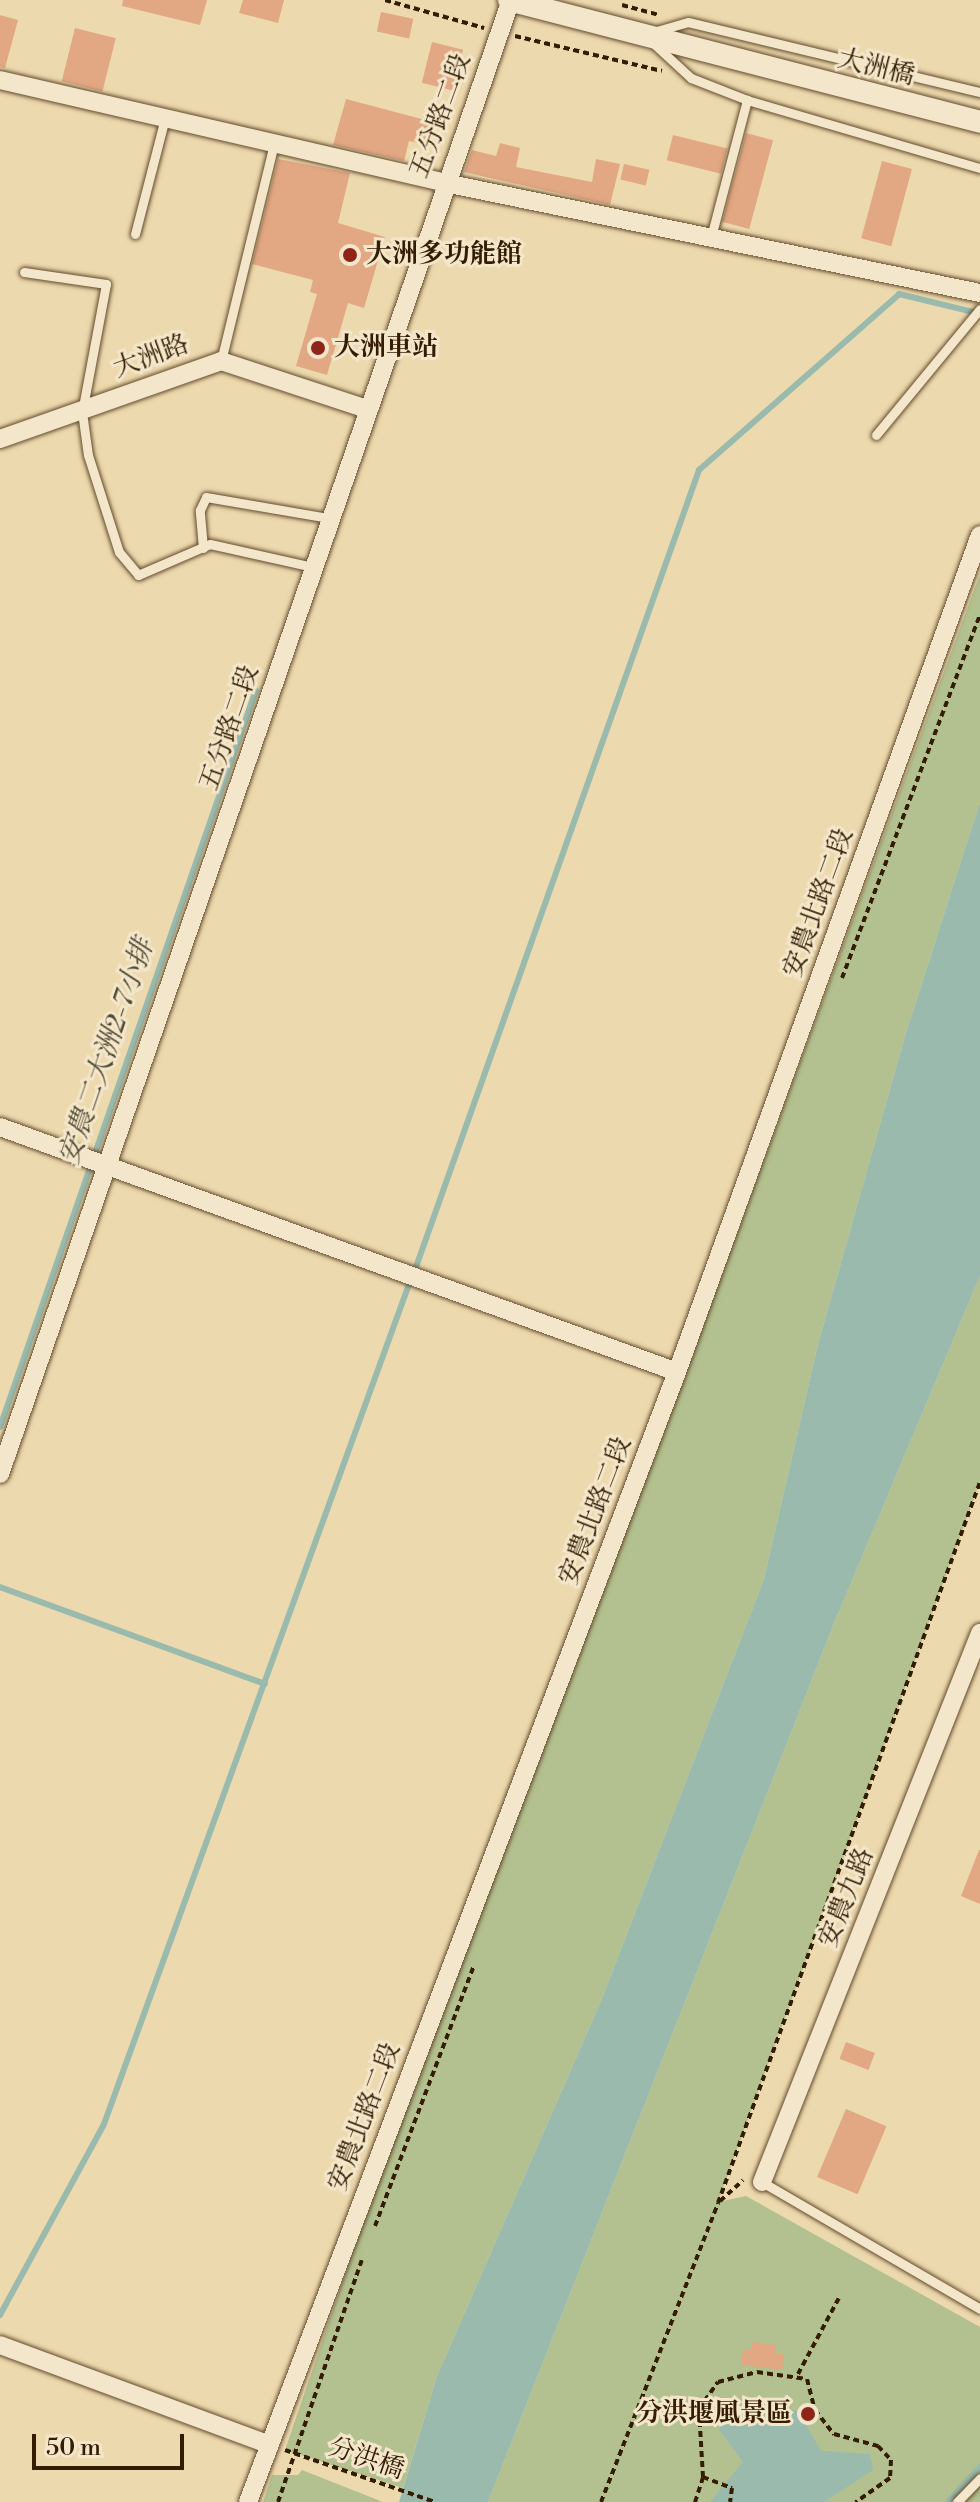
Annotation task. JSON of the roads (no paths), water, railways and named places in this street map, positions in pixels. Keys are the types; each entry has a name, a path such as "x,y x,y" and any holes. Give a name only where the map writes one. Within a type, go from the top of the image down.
{"street":[{"name":"五分路二段","path":"0,1474 510,0"},
{"path":"510,0 645,35"},
{"name":"大洲橋","path":"645,35 759,68 980,122"},
{"path":"0,80 445,183 980,293"},
{"name":"大洲路","path":"0,439 221,361 367,409"},
{"name":"安農北路二段","path":"248,2502 276,2447 677,1372 980,535"},
{"path":"0,1127 677,1372"},
{"name":"安農九路","path":"762,2182 980,1633"},
{"path":"0,2345 276,2447"}],"lane":[{"path":"645,35 688,22 980,92"},
{"path":"645,35 691,78 747,100 980,168"},
{"path":"711,237 747,100"},
{"path":"135,234 165,118"},
{"path":"221,361 274,143"},
{"path":"24,272 106,284 82,412 88,455 119,552 138,575 210,544 313,567"},
{"path":"876,435 980,309"},
{"path":"203,548 200,510 206,497 329,518"},
{"path":"762,2182 980,2309"},
{"path":"957,2502 980,2478"}],"waterway":[{"path":"416,1267 699,470 899,294 977,313"},
{"name":"安農二大洲2-7小排","path":"0,1427 256,690"},
{"path":"0,2315 104,2124 409,1284"},
{"path":"0,1587 265,1684"},
{"path":"948,2502 980,2467"}],"place":[{"name":"大洲多功能館","path":"350,255"},
{"name":"大洲車站","path":"318,348"},
{"name":"分洪堰風景區","path":"808,2414"}]}
